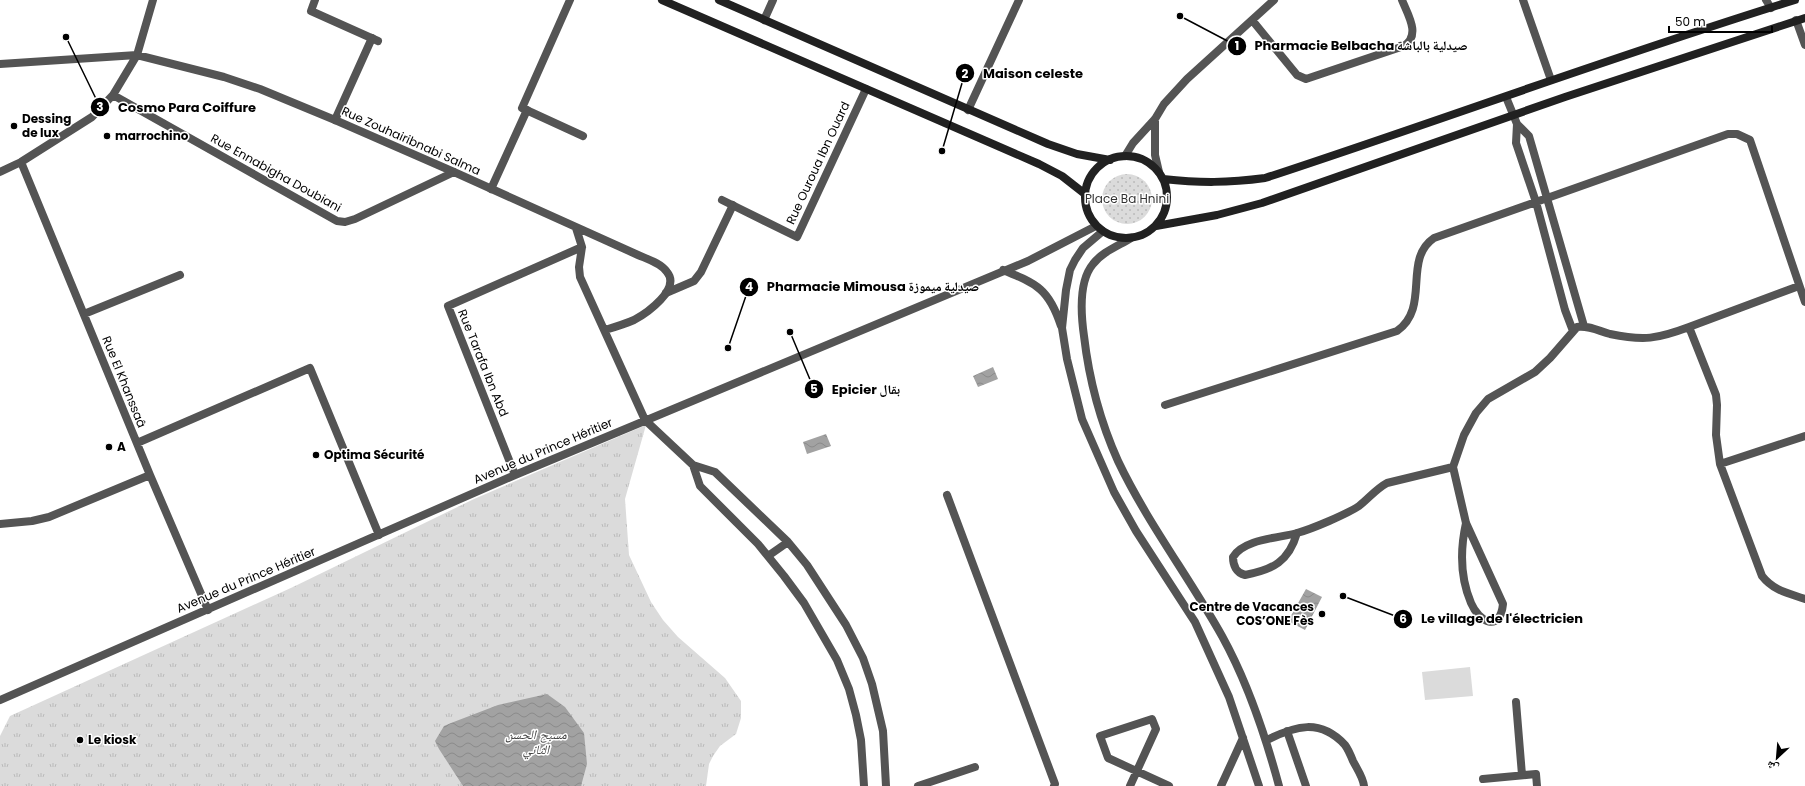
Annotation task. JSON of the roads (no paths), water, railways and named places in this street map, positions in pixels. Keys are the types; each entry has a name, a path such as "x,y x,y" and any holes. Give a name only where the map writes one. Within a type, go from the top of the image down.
{"main road":[{"path":"662,0 1039,164 1062,176 1085,194"},
{"path":"719,0 1048,144 1077,154 1110,160"},
{"path":"1161,176 1225,183 1265,178 1506,97 1551,80 1795,0"},
{"path":"1156,226 1217,215 1262,204 1514,115 1805,18"},
{"path":"1125,156 1135,157 1147,162 1161,176 1167,190 1168,202 1165,213 1156,226 1145,234 1131,238 1118,238 1100,228 1088,213 1085,194 1092,175 1100,166 1110,160 1125,156"}],"street":[{"path":"0,172 21,162 92,117 113,95 137,55 153,0"},
{"path":"315,0 311,11 375,40 335,120"},
{"path":"570,0 522,108 583,136"},
{"path":"764,20 773,0"},
{"path":"968,110 1019,0"},
{"path":"1125,156 1133,142 1155,119 1164,104 1187,78 1274,0"},
{"path":"1252,20 1297,75 1306,79 1404,46 1410,42 1414,34 1402,0"},
{"path":"1523,0 1551,80"},
{"path":"1766,0 1771,8"},
{"path":"1796,20 1805,45"},
{"name":"Rue Zouhairibnabi Salma","path":"0,64 137,55 224,77 260,89 454,172 655,263 667,272 670,281 666,293"},
{"name":"Rue Ouroua Ibn Ouard","path":"722,200 797,237 866,89"},
{"name":"Rue Ennabigha Doubiani","path":"113,95 337,221 345,222 355,219 454,172"},
{"path":"1506,97 1517,124 1516,143 1536,202 1564,310 1573,331"},
{"path":"491,189 527,110"},
{"path":"1155,119 1155,155 1161,176"},
{"path":"1517,124 1529,136 1584,326"},
{"path":"1165,405 1397,331 1404,326 1413,312 1420,255 1428,242 1434,238 1728,134 1744,137 1750,140 1754,148 1805,302"},
{"name":"Rue El Khanssaâ","path":"21,162 137,444 208,610"},
{"path":"605,330 634,320 655,305 666,293 694,281 701,272 733,205"},
{"path":"576,228 582,247 579,267 580,277 645,420 693,465 715,472 788,542 807,565 828,595 846,625 863,658 872,684 883,731 886,786"},
{"path":"1062,328 1066,290 1070,270 1083,248 1100,228"},
{"name":"Avenue du Prince Héritier","path":"0,700 515,475 1100,228"},
{"path":"1131,238 1101,256 1092,264 1085,282 1082,302 1082,324 1093,389 1103,423 1118,461 1138,499 1222,636 1240,672 1266,740 1279,786"},
{"name":"Rue Tarafa Ibn Abd","path":"515,475 448,306 582,247"},
{"path":"1003,270 1037,286 1056,310 1062,328 1073,387 1082,419 1096,454 1114,492 1136,531 1195,622 1229,697 1259,786"},
{"path":"84,314 180,275"},
{"path":"1466,523 1462,542 1461,562 1465,584 1470,603 1476,614 1483,620 1491,623 1502,614 1503,604 1466,523 1453,467 1464,435 1476,413 1488,399 1535,372 1550,358 1577,327 1584,326 1610,334 1646,338 1662,337 1799,286"},
{"path":"1689,327 1716,394 1716,435 1720,464 1762,576 1768,584 1776,590 1805,599"},
{"path":"137,444 310,368 379,535"},
{"path":"1720,464 1805,436"},
{"path":"693,465 700,486 731,515 768,556 804,603 837,660 849,689 856,715 861,740 864,786"},
{"path":"1297,533 1287,556 1275,565 1245,575 1241,574 1234,566 1233,557 1240,549 1268,538 1297,533 1349,512 1358,506 1377,488 1387,483 1453,467"},
{"path":"0,524 32,521 49,517 150,475"},
{"path":"947,495 1055,784 1054,786"},
{"path":"768,556 788,542"},
{"path":"1516,702 1522,775"},
{"path":"1130,786 1136,771 1156,729 1152,719 1100,736 1108,758 1136,771 1169,786"},
{"path":"1266,740 1287,731 1313,726 1330,734 1346,745 1364,786"},
{"path":"1287,731 1306,786"},
{"path":"1221,786 1243,738"},
{"path":"918,786 975,767"},
{"path":"1483,779 1536,774 1537,786"}],"water":[{"path":"993,367 998,379 978,387 973,376"},
{"path":"826,434 831,446 807,454 803,442"},
{"path":"1306,589 1322,597 1305,630 1288,621"},
{"name":"مسبح الحسن الثاني","path":"547,694 565,707 584,733 587,764 581,786 463,786 435,741 444,726 498,705"}],"place":[{"name":"Pharmacie Belbacha صيدلية بالباشة","path":"1180,16"},
{"name":"Cosmo Para Coiffure","path":"66,37"},
{"name":"Dessing de lux","path":"14,126"},
{"name":"marrochino","path":"107,136"},
{"name":"Maison celeste","path":"942,151"},
{"name":"Epicier بقال","path":"790,332"},
{"name":"Pharmacie Mimousa صيدلية ميموزة","path":"728,348"},
{"name":"A","path":"109,447"},
{"name":"Optima Sécurité","path":"316,455"},
{"name":"Le village de l'électricien","path":"1343,596"},
{"name":"Centre de Vacances COS’ONE Fès","path":"1322,614"},
{"name":"Le kiosk","path":"80,740"}],"park label":[{"name":"Place Ba Hnini","path":"1127,199"}]}
